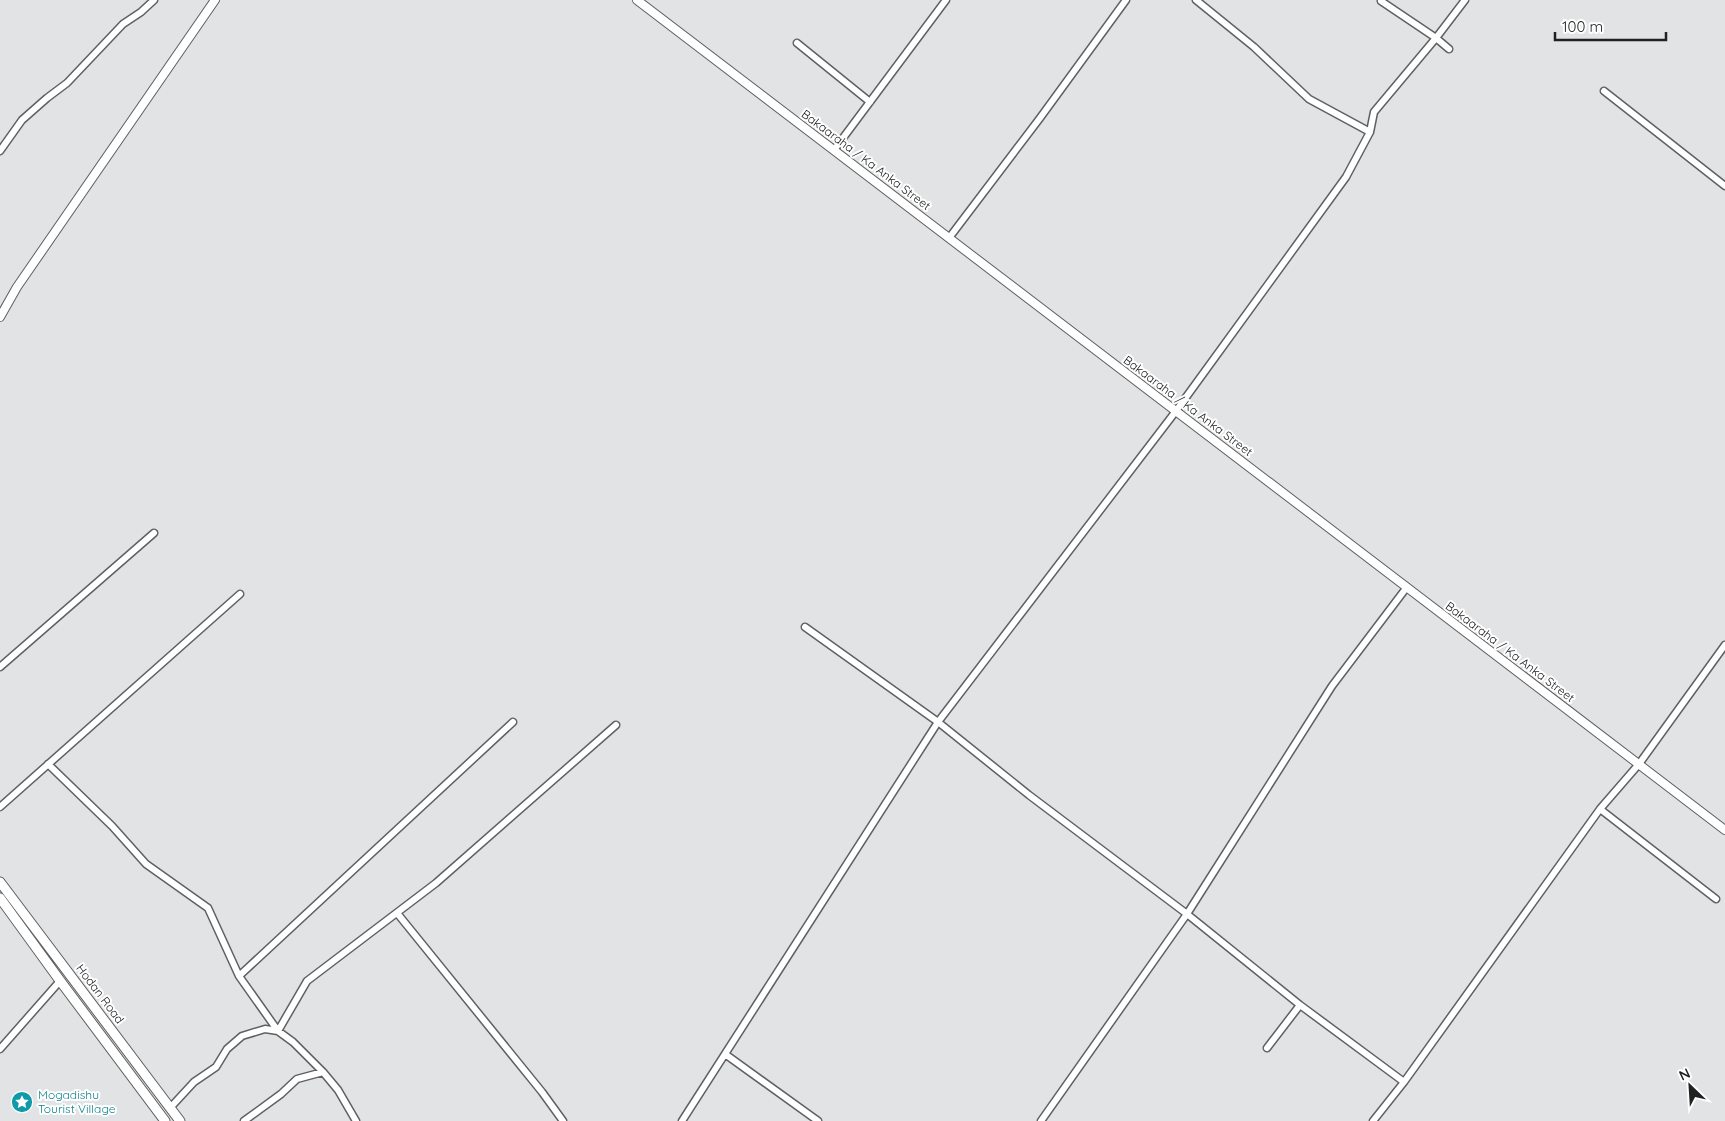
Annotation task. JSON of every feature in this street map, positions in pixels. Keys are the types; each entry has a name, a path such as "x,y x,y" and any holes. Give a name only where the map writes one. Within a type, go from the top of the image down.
{"main road":[{"name":"Hodan Road","path":"0,882 180,1121"},
{"name":"Hodan Road","path":"0,898 165,1121"}],"street":[{"path":"0,151 22,120 67,82 123,24 141,12 154,0"},
{"path":"0,317 17,287 215,0"},
{"name":"Bakaaraha / Ka Anka Street","path":"637,0 1725,830"},
{"path":"834,150 946,0"},
{"path":"949,238 1126,0"},
{"path":"1196,0 1254,47 1309,99 1370,132"},
{"path":"682,1121 938,722 1176,411 1346,177 1370,132 1374,112 1465,0"},
{"path":"1381,2 1436,38 1449,49"},
{"path":"797,44 870,102"},
{"path":"1604,90 1725,186"},
{"path":"0,667 154,533"},
{"path":"1040,1121 1187,914 1332,686 1406,587"},
{"path":"0,807 240,594"},
{"path":"805,627 938,722 1029,795 1187,914 1300,1005 1404,1082"},
{"path":"1373,1121 1404,1082 1600,810 1639,764 1725,645"},
{"path":"239,976 513,722"},
{"path":"278,1031 307,982 436,883 616,725"},
{"path":"48,764 112,826 146,864 208,908 239,976 278,1031 293,1042 338,1090 356,1121"},
{"path":"1600,810 1716,899"},
{"path":"397,913 542,1092 563,1121"},
{"path":"0,1049 60,981"},
{"path":"1267,1048 1300,1005"},
{"path":"170,1108 194,1082 216,1066 227,1049 242,1036 265,1029 278,1031"},
{"path":"725,1054 818,1121"},
{"path":"244,1121 281,1094 297,1079 323,1072"}],"place":[{"name":"Mogadishu Tourist Village","path":"22,1102"}]}
